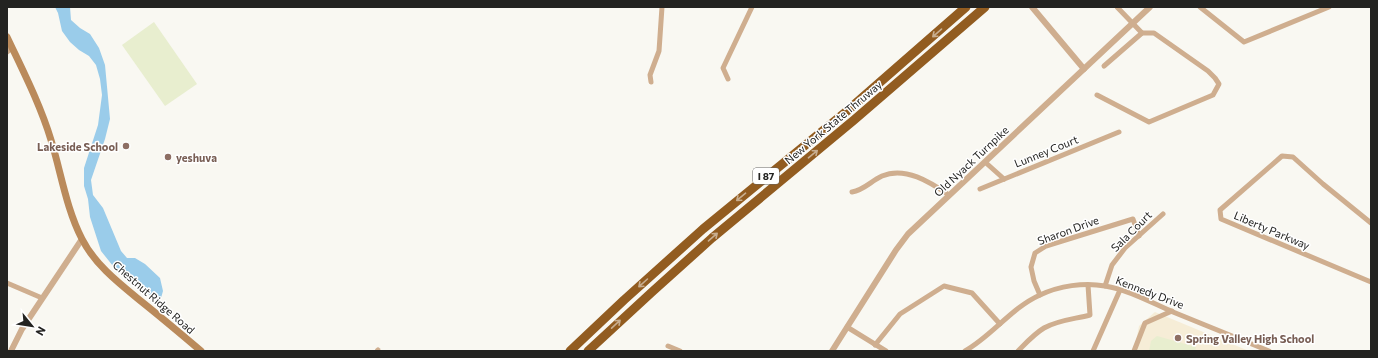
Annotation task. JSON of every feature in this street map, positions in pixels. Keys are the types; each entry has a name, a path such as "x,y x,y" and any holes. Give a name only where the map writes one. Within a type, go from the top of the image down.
{"highway":[{"name":"New York State Thruway","path":"570,351 703,229 847,111 966,7"},
{"name":"New York State Thruway","path":"588,351 712,238 864,111 985,7"}],"main road":[{"name":"Chestnut Ridge Road","path":"7,37 10,50 41,109 72,214 82,239 104,268 201,351"}],"street":[{"path":"650,82 650,75 659,51 662,7"},
{"path":"728,79 723,68 752,7"},
{"path":"1032,7 1084,69"},
{"path":"1117,7 1142,33"},
{"name":"Old Nyack Turnpike","path":"832,351 896,250 908,234 1150,7"},
{"path":"1200,7 1244,42 1329,7"},
{"path":"1097,95 1149,122 1213,96 1219,84 1208,71 1154,33 1142,33 1104,66"},
{"name":"Lunney Court","path":"980,189 1119,132"},
{"name":"Liberty Parkway","path":"1371,223 1323,184 1293,157 1289,156 1282,156 1220,210 1222,219 1371,282"},
{"path":"985,162 1004,179"},
{"path":"852,192 865,188 882,176 894,173 908,174 922,179 949,195"},
{"name":"Sala Court","path":"1105,286 1112,265 1125,248 1163,214"},
{"name":"Sharon Drive","path":"1040,295 1034,281 1031,267 1035,253 1046,246 1133,219 1138,236"},
{"path":"11,351 22,329 82,239"},
{"path":"7,283 42,298"},
{"path":"1018,351 1044,328 1058,322 1090,315 1088,285"},
{"name":"Kennedy Drive","path":"965,351 977,344 1026,303 1040,295 1064,288 1088,285 1105,286 1120,290 1269,351"},
{"path":"875,345 900,314 944,286 972,293 1000,324"},
{"path":"1093,351 1120,290"},
{"path":"1134,351 1145,323 1172,311"},
{"path":"847,327 886,351"},
{"path":"668,346 680,351"}],"shaded area":[{"name":"Spring Valley High School","path":"1155,312 1249,351 1134,351 1139,326"}],"green space":[{"path":"154,22 197,84 165,106 122,45"},
{"path":"1157,336 1196,347 1195,351 1149,351 1151,341"}],"water":[{"path":"55,7 70,7 71,20 90,34 99,48 105,65 110,119 91,180 93,195 103,208 121,251 127,258 135,258 145,264 160,278 163,291 161,298 153,297 126,279 101,251 90,217 88,199 84,186 84,168 98,125 102,95 100,79 96,65 89,56 70,42 62,31"}],"place":[{"name":"Lakeside School","path":"126,146"},
{"name":"yeshuva","path":"168,157"},
{"name":"Spring Valley High School","path":"1178,338"}]}
